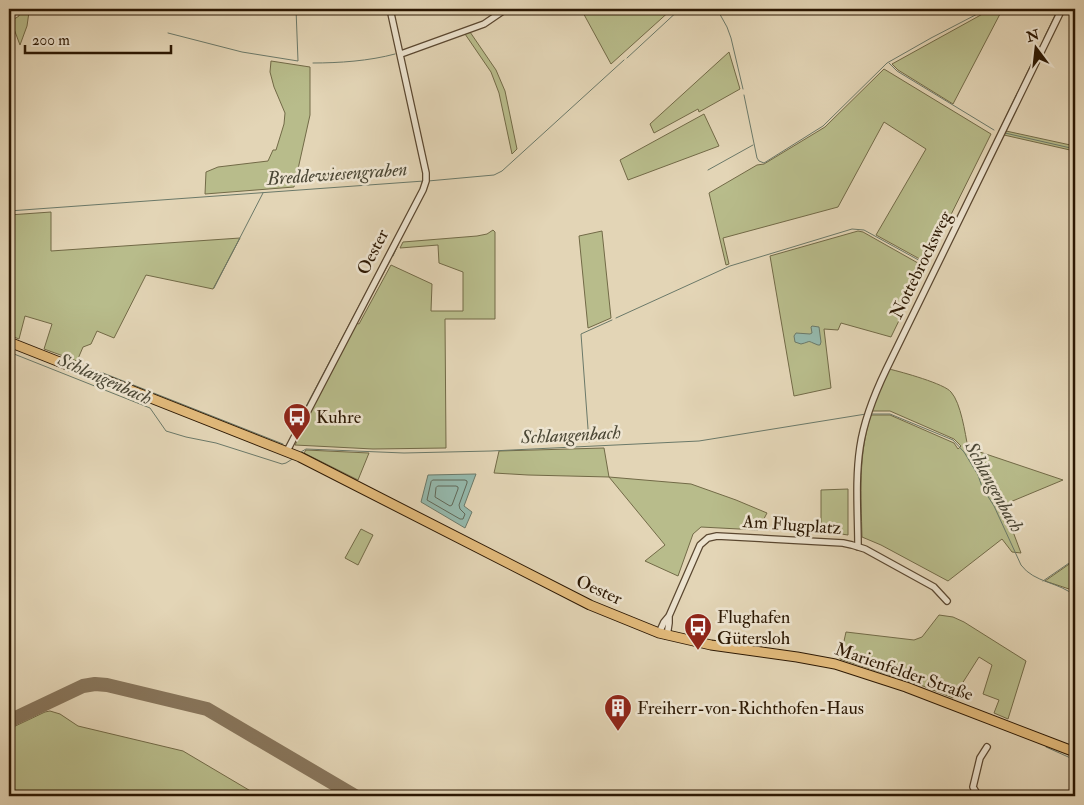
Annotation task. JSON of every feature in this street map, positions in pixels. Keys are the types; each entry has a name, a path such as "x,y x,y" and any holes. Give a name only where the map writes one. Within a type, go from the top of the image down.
{"main road":[{"name":"Oester","path":"9,342 293,454 590,605 663,634"},
{"name":"Marienfelder Straße","path":"663,634 711,645 835,664 906,687 1075,752"}],"street":[{"name":"Oester","path":"293,454 426,181 426,173 390,9"},
{"path":"401,54 484,24 506,9"},
{"name":"Nottebrocksweg","path":"858,547 858,463 867,417 876,390 1062,9"},
{"name":"Am Flugplatz","path":"663,634 670,623 669,616 700,545 708,538 717,536 843,543 858,547 934,587 946,601"},
{"path":"981,796 973,787 980,758 988,747"}],"green space":[{"path":"19,9 34,9 29,12 27,26 20,45 11,21 19,16"},
{"path":"581,9 672,9 611,64"},
{"path":"988,11 1000,14 953,104 898,70 892,64"},
{"path":"470,32 496,70 505,91 517,149 512,154 499,93 491,72 465,34"},
{"path":"729,52 740,89 699,112 698,109 654,133 650,124"},
{"path":"271,61 310,67 310,115 294,187 205,194 206,172 218,167 268,161 273,150 276,150 284,124 285,113 274,87 270,72"},
{"path":"884,69 991,134 927,263 876,235 926,149 884,122 838,207 723,238 729,264 726,265 709,193 757,165 764,164 825,127"},
{"path":"704,114 719,146 628,180 620,160"},
{"path":"1006,131 1075,146 1075,178 1070,150 1004,135"},
{"path":"51,212 51,251 240,238 213,289 146,275 114,338 97,331 91,344 83,347 77,361 44,349 52,324 25,316 19,339 9,335 9,215"},
{"path":"493,230 495,232 495,319 445,319 446,448 373,449 295,445 301,434 299,432 356,323 359,324 391,265 432,284 431,311 463,311 463,272 439,263 438,245 400,248 403,242 477,236 487,234"},
{"path":"602,231 611,318 588,328 579,236"},
{"path":"858,231 925,267 891,337 841,323 838,330 824,329 831,388 794,396 770,256"},
{"path":"889,369 932,382 951,392 960,411 968,448 1063,480 1003,505 1021,553 1012,552 1002,539 948,581 881,545 862,537 862,460 871,415 890,415 954,443 958,449 961,446 954,439 890,411 872,411"},
{"path":"604,448 609,477 494,473 499,451"},
{"path":"306,450 369,453 358,480 304,453"},
{"path":"609,477 691,484 767,513 758,530 701,527 693,534 678,576 645,561 665,545"},
{"path":"848,489 848,535 821,531 821,490"},
{"path":"361,529 373,535 358,565 345,558"},
{"path":"1075,560 1075,593 1045,581"},
{"path":"939,615 953,617 964,622 1026,661 1008,719 994,713 999,700 983,694 992,665 979,657 953,698 923,686 840,659 846,632 914,640 922,637"},
{"path":"50,711 60,714 78,726 183,751 259,796 9,796 9,729"}],"water":[{"path":"812,326 819,327 820,345 809,342 801,344 795,342 794,336 796,333 810,334 812,333"},
{"path":"476,474 464,506 472,512 465,528 421,502 428,475"}],"waterway":[{"path":"168,33 242,52 298,61 296,9"},
{"name":"Breddewiesengraben","path":"627,58 680,9"},
{"path":"717,9 731,38 743,89"},
{"path":"744,95 757,158 764,163 823,126 887,63 987,9"},
{"path":"994,9 999,11"},
{"path":"1044,38 1058,9"},
{"path":"999,131 1040,46"},
{"path":"313,63 354,61 395,54"},
{"name":"Breddewiesengraben","path":"428,181 494,175 502,171 624,60"},
{"path":"889,63 897,71 994,130"},
{"path":"1005,133 1075,149"},
{"path":"708,170 753,145"},
{"name":"Breddewiesengraben","path":"9,211 424,181"},
{"path":"302,414 421,188 422,182"},
{"path":"214,288 263,193"},
{"path":"616,318 730,266 852,229 864,230 924,263"},
{"path":"393,256 398,245"},
{"path":"361,315 390,261"},
{"path":"589,442 581,334 612,320"},
{"name":"Schlangenbach","path":"9,352 150,408 166,431 216,443 282,464 294,458"},
{"path":"103,373 283,444"},
{"name":"Schlangenbach","path":"301,452 306,449 404,453 491,451 699,441 866,414"},
{"name":"Schlangenbach","path":"870,414 890,414 953,440 964,452 978,475 982,487 994,506 1021,565 1026,571 1069,591 1075,596"},
{"path":"1043,581 1075,559"},
{"path":"1046,747 1075,760"}],"taxiway":[{"path":"9,721 83,686 107,685 207,709 355,796"}],"place":[{"name":"Kuhre","path":"297,441"},
{"name":"Flughafen Gütersloh","path":"698,651"},
{"name":"Freiherr-von-Richthofen-Haus","path":"618,732"}]}
